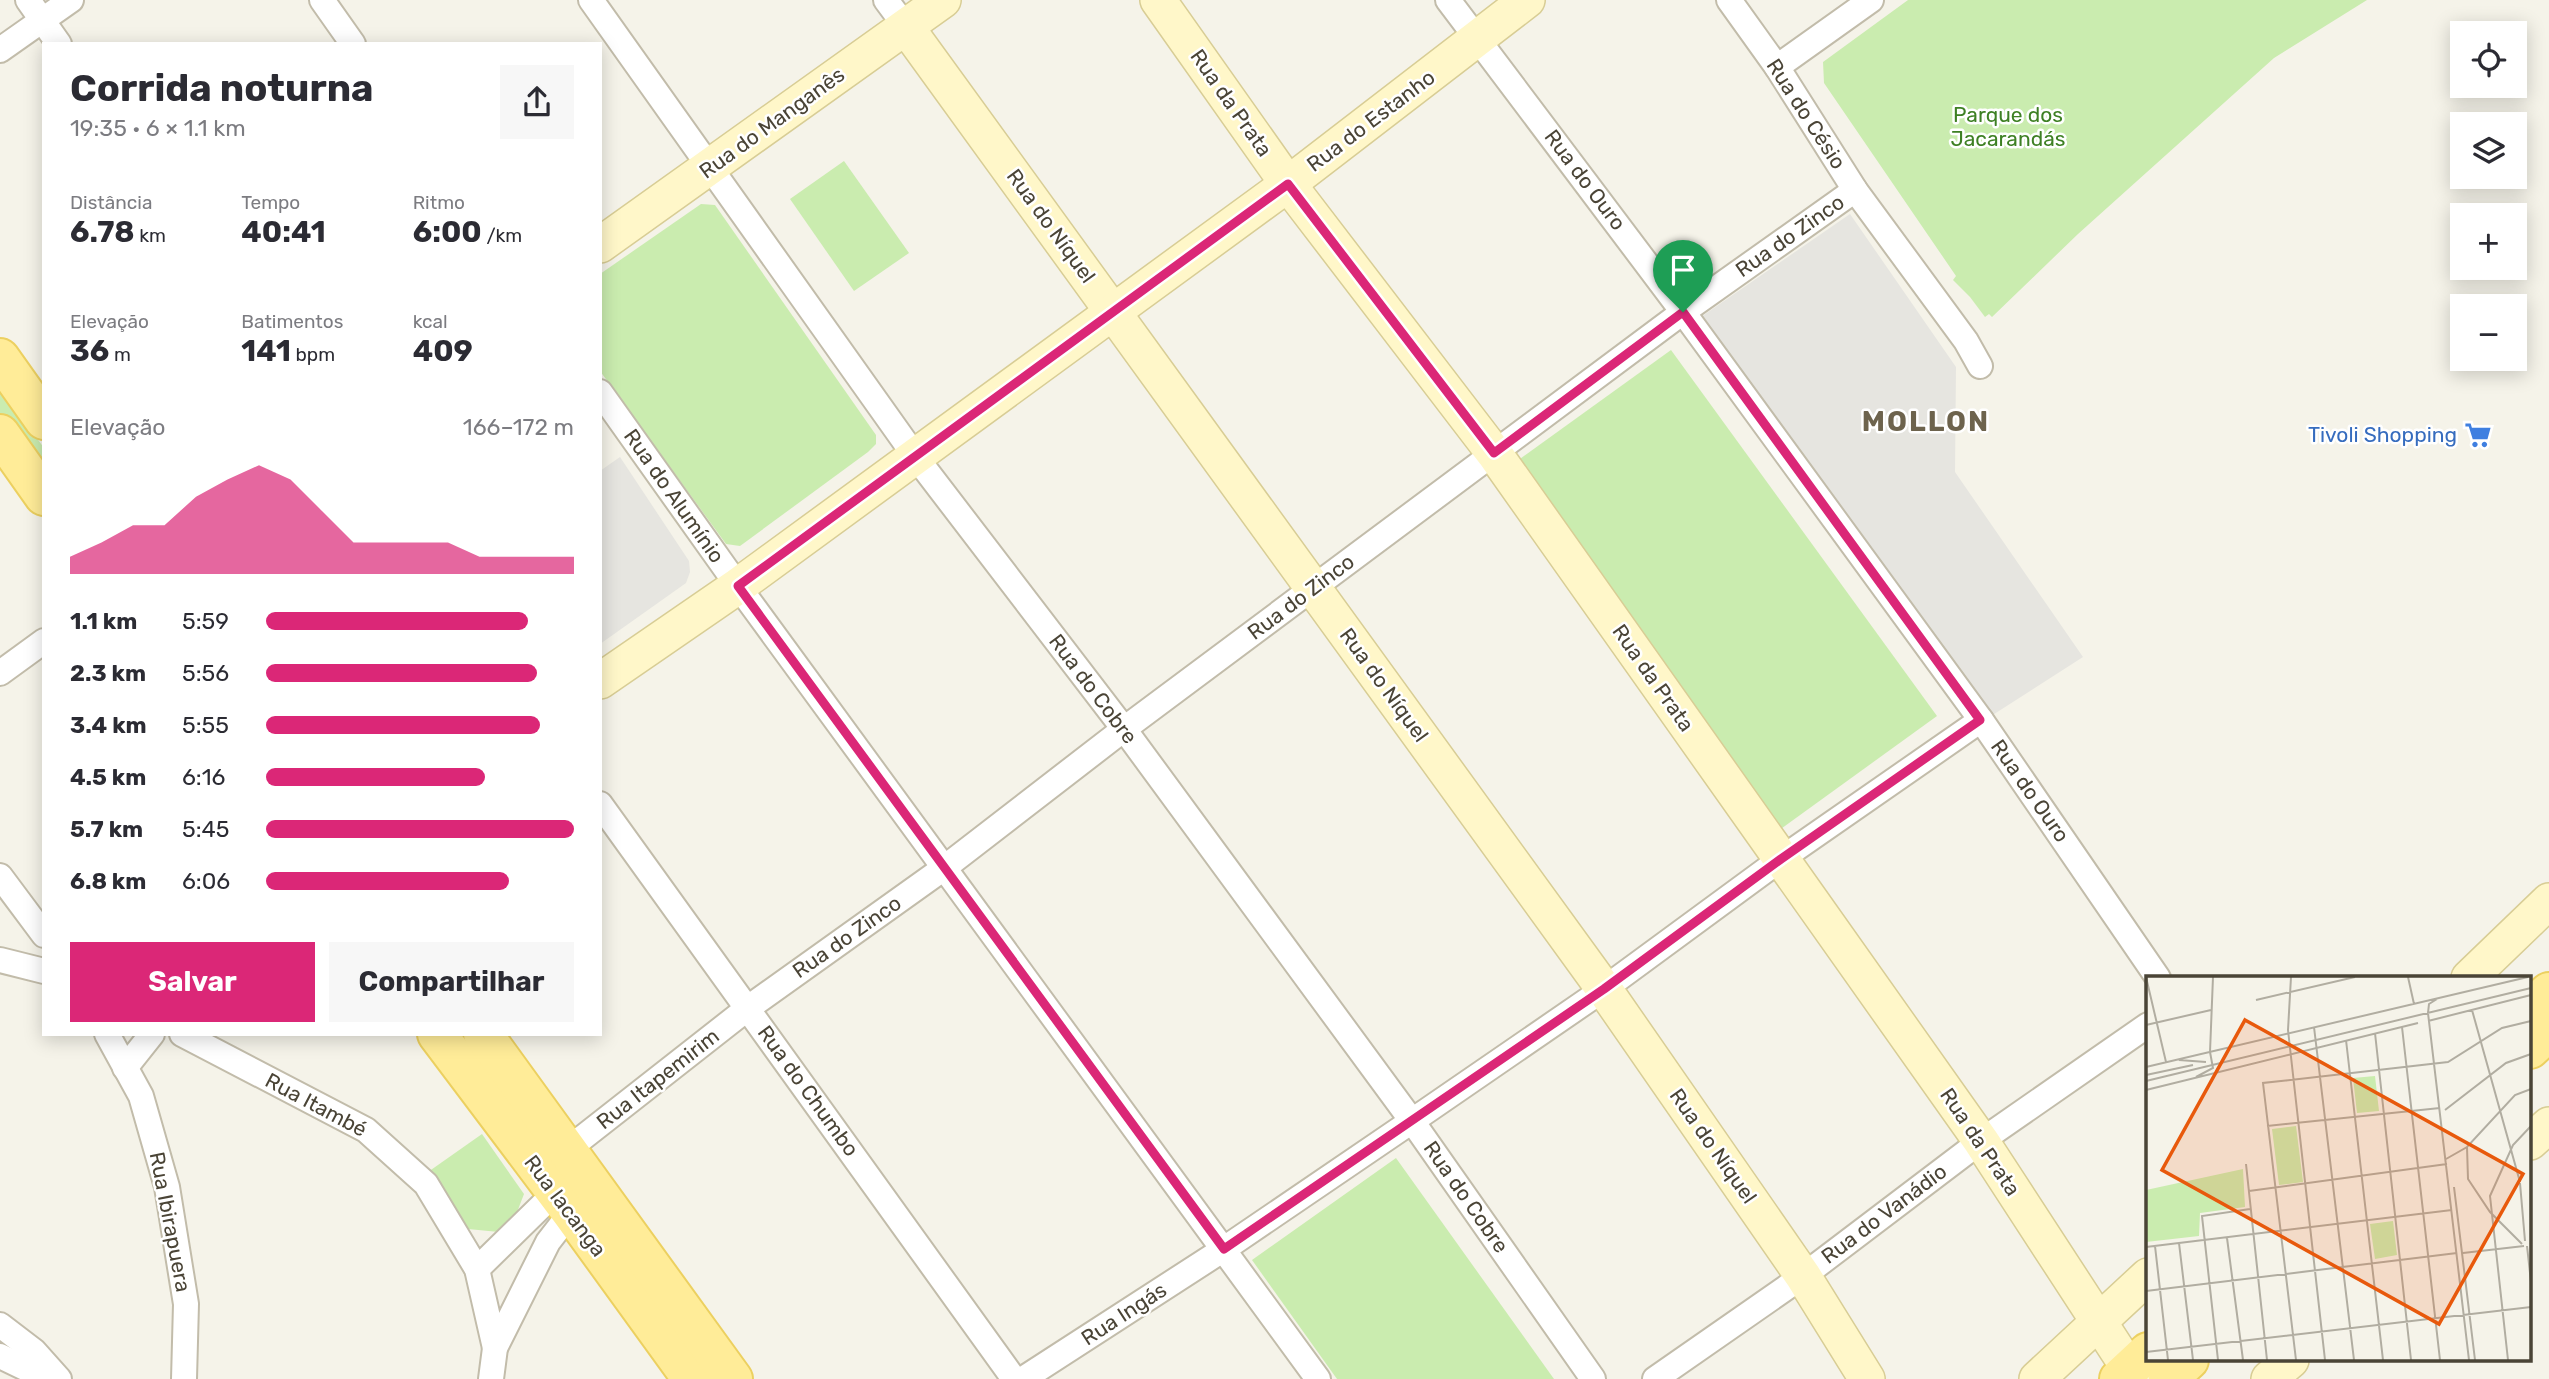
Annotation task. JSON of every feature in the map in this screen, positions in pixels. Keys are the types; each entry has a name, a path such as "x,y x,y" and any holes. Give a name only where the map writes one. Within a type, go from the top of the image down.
{"main road":[{"path":"0,358 42,417"},
{"path":"0,434 42,493"},
{"path":"2532,980 2549,976"},
{"path":"2532,1007 2549,992"},
{"path":"2532,1047 2549,1031"},
{"name":"Rua Iacanga","path":"438,1036 530,1158 573,1181 733,1379"},
{"name":"Rua Iacanga","path":"484,1036 692,1379"},
{"path":"2168,1379 2187,1362"}],"street":[{"path":"0,50 35,10 71,0"},
{"path":"322,0 352,42"},
{"name":"Rua do Cobre","path":"591,0 915,456 1124,729 1412,1121 1593,1379"},
{"name":"Rua do Manganês","path":"602,244 710,167 896,13 943,0"},
{"name":"Rua da Prata","path":"1158,0 1288,184 1494,453 1981,1141 2097,1321 2133,1370"},
{"name":"Rua do Ouro","path":"1448,0 1683,312 1980,720 2157,976"},
{"name":"Rua do Estanho","path":"602,680 738,586 1288,184 1527,0"},
{"name":"Rua do Césio","path":"1729,0 1777,67 1855,190 1966,341 1980,366"},
{"path":"1777,67 1871,0"},
{"path":"35,10 59,42"},
{"name":"Rua do Níquel","path":"896,13 1604,989 1803,1276 1867,1379"},
{"name":"Rua do Zinco","path":"748,1008 944,868 1124,729 1683,312 1855,190"},
{"name":"Rua do Alumínio","path":"602,395 738,586 1318,1379"},
{"path":"0,673 42,642"},
{"name":"Rua Ingás","path":"1023,1379 1224,1249 1604,989 1781,859 1980,720"},
{"name":"Rua do Chumbo","path":"602,807 1014,1379"},
{"path":"0,876 42,932"},
{"path":"2471,976 2549,901"},
{"path":"0,960 42,970"},
{"name":"Rua Itapemirim","path":"478,1269 573,1181 748,1008"},
{"name":"Rua do Vanádio","path":"1655,1379 1803,1276 1981,1141 2146,1027"},
{"name":"Rua Ibirapuera","path":"108,1036 141,1096 167,1186 186,1304 184,1379"},
{"path":"125,1068 150,1036"},
{"name":"Rua Itambé","path":"186,1036 366,1130 426,1184 478,1269 495,1349"},
{"path":"2532,1140 2549,1125"},
{"name":"Rua Itapemirim","path":"491,1379 495,1349 548,1241 573,1181"},
{"path":"2037,1379 2146,1278"},
{"path":"0,1325 34,1351 59,1379"},
{"path":"0,1356 48,1379"},
{"path":"2269,1379 2289,1362"}],"green space":[{"name":"Parque dos Jacarandás","path":"1908,0 2367,0 2274,58 2078,234 1992,317 1989,314 1985,317 1953,280 1956,276 1824,83 1823,62"},
{"path":"844,161 909,253 854,291 790,199"},
{"path":"701,204 715,205 876,435 876,444 740,546 726,544 602,374 602,273"},
{"path":"1671,350 1937,716 1778,831 1513,464"},
{"path":"0,387 42,445 42,472 0,414"},
{"path":"482,1134 524,1194 509,1233 468,1229 428,1172"},
{"path":"1396,1158 1554,1379 1337,1379 1252,1260"}],"shaded area":[{"path":"1850,214 1956,367 1955,472 2083,657 1988,718 1698,319"},
{"path":"620,457 689,561 690,572 686,583 602,643 602,470"}],"place":[{"name":"Tivoli Shopping","path":"2478,435"}],"district":[{"name":"MOLLON","path":"1926,421"}],"route":[{"path":"1288,184 1494,453 1683,312 1980,720 1781,859 1604,989 1224,1249 738,586 1288,184"}]}
